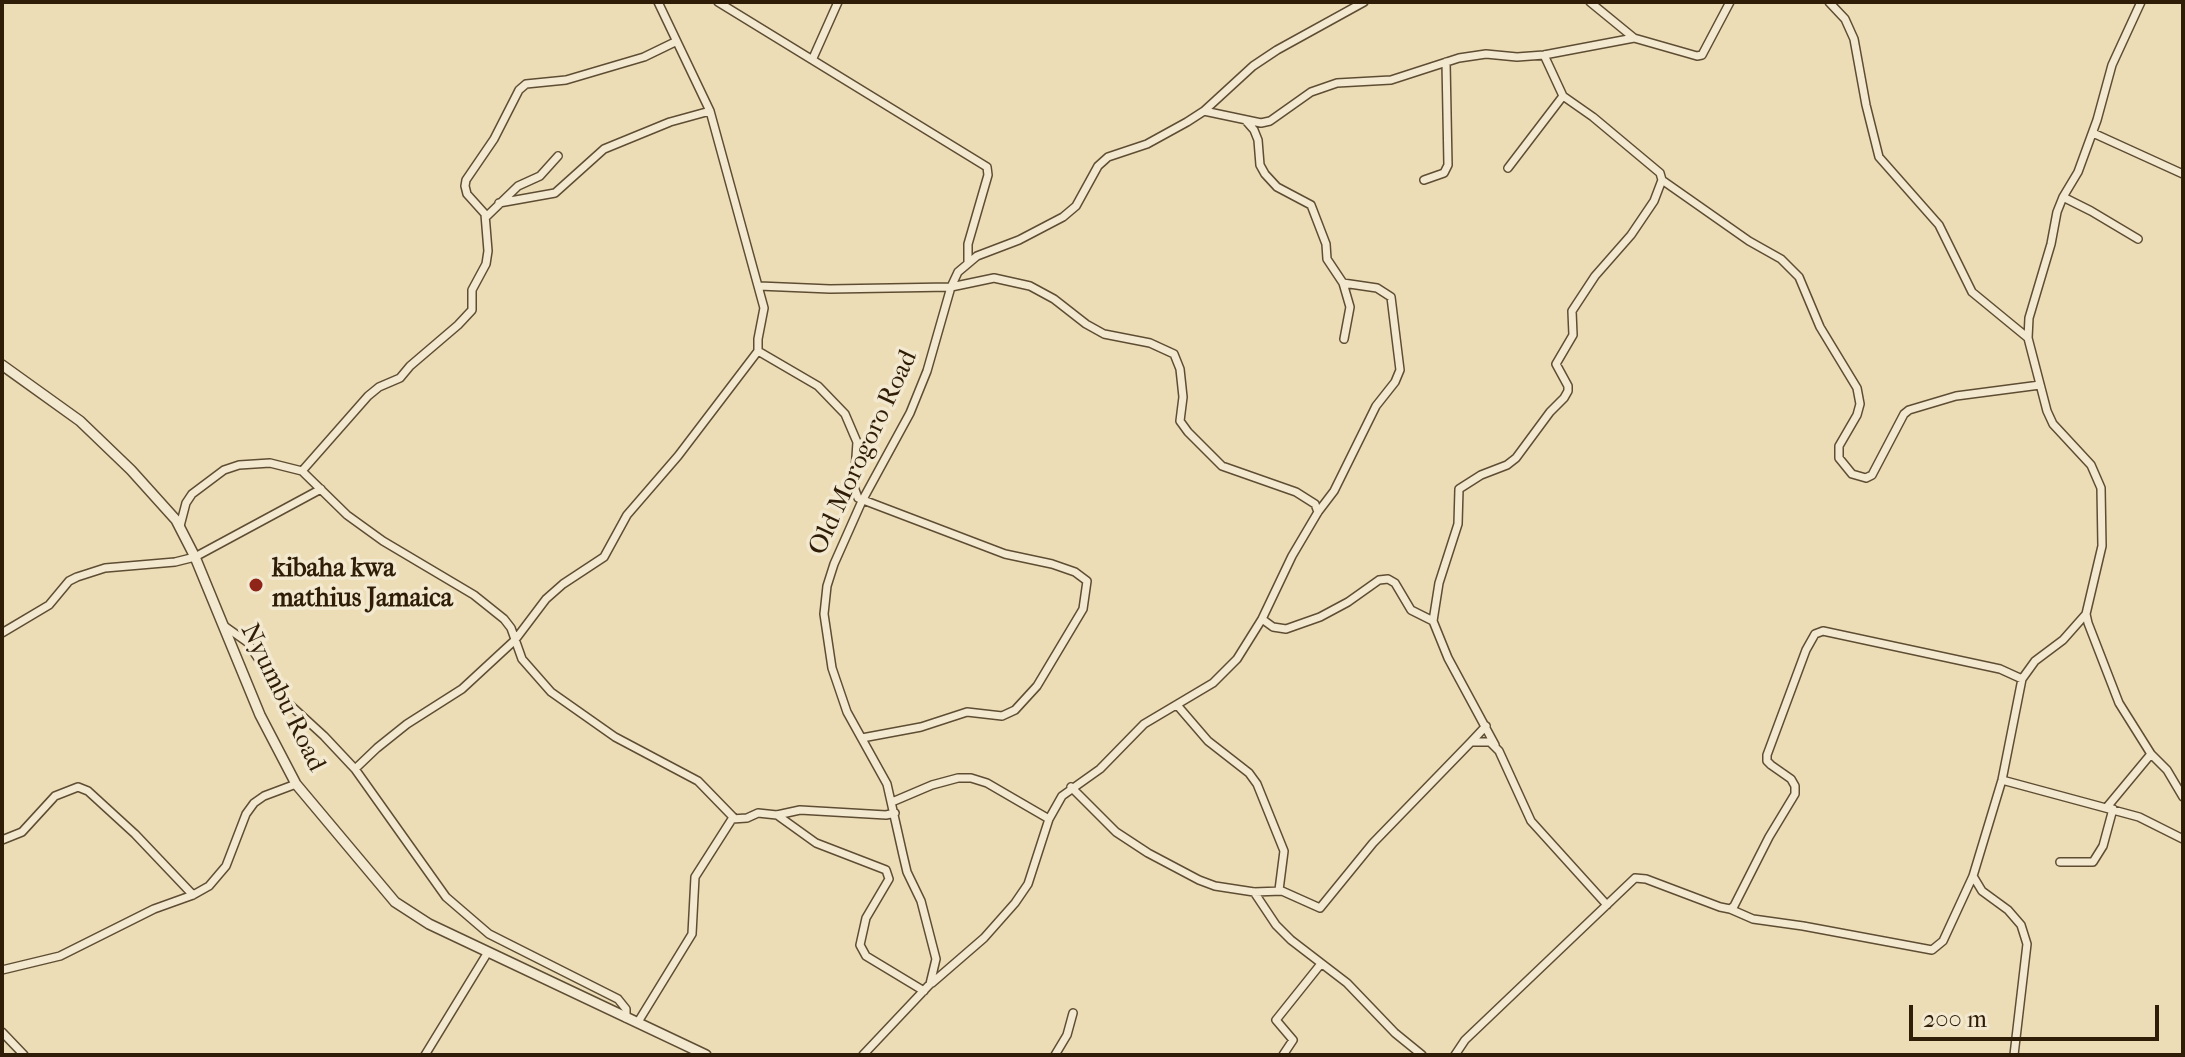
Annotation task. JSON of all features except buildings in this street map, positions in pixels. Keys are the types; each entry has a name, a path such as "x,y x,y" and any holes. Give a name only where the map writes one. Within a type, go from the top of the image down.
{"street":[{"path":"355,769 407,724 462,689 515,640 546,599 604,557 627,515 678,456 758,351 764,308 710,111 658,2"},
{"path":"718,2 987,167 988,175 968,244 968,262"},
{"path":"813,58 838,2"},
{"path":"968,262 1063,217 1076,206 1098,166 1108,157 1147,144 1204,111 1253,66 1364,2"},
{"path":"1590,2 1634,38 1697,56 1702,55 1730,2"},
{"path":"1829,2 1850,28 1879,157 1933,216 1972,292 2028,338"},
{"path":"1455,1055 1476,1030 1635,878 1646,879 1753,919 1932,950 1943,941 1973,876 2002,780 2022,679 2035,661 2063,640 2086,614 2101,558 2101,488 2091,465 2053,424 2028,338 2029,318 2063,197 2078,172 2093,133 2112,65 2141,2"},
{"path":"1204,111 1247,122 1270,121 1311,92 1337,83 1391,80 1446,62 1486,54 1517,57 1544,55 1634,38"},
{"path":"302,471 368,396 379,387 400,378 472,310 472,290 486,264 488,251 486,217 467,194 466,180 494,139 519,90 526,84 566,80 644,57 675,42"},
{"path":"1544,55 1563,96 1660,173 1662,180 1654,201 1631,235 1595,276 1572,311 1573,335 1556,364 1568,386 1564,398 1516,458 1459,489 1458,524 1439,583 1433,621 1448,658 1486,726 1531,821 1607,905"},
{"path":"1424,180 1444,173 1448,165 1446,62"},
{"path":"1508,168 1563,96"},
{"path":"499,203 555,193 604,149 670,122 710,111"},
{"path":"1247,122 1258,140 1260,165 1265,174 1277,187 1311,205 1326,244 1327,259 1343,283 1350,307 1344,339"},
{"path":"2093,133 2183,174"},
{"path":"486,217 518,186 540,176 558,156"},
{"path":"1662,180 1749,241 1781,259 1799,277 1820,327 1857,388 1860,404 1857,415 1839,446 1839,458 1852,474 1866,478 1872,475 1909,410 1956,396 2040,385"},
{"path":"2063,197 2138,239"},
{"name":"Old Morogoro Road","path":"930,984 936,959 933,942 921,901 907,872 887,784 847,712 832,668 824,614 827,586 834,564 862,501 910,413 927,371 951,287 958,272 968,262"},
{"path":"759,286 830,289 951,287 994,278 1010,279 1054,299 1104,334 1150,343 1174,354 1180,369 1183,397 1180,421 1188,432 1222,466 1296,492 1315,504 1318,512"},
{"path":"863,1055 930,984 984,938 1015,903 1028,884 1049,819 1062,796 1100,769 1144,724 1213,683 1237,659 1262,619 1292,556 1334,491 1376,406 1395,382 1400,370 1391,297 1377,288 1343,283"},
{"path":"758,351 818,386 845,414 857,442 854,492 862,501 1005,554 1075,572 1087,581 1083,609 1037,686 1009,715 967,712 921,727 862,738"},
{"name":"Nyumbu Road","path":"2,365 80,421 131,470 180,526 260,715 296,784 395,902 429,924 706,1055"},
{"path":"180,526 186,503 192,494 224,470 239,465 270,463 302,471 347,515 383,541 474,595 504,619 522,659 551,692 615,737 698,781 734,818 800,810 895,813"},
{"path":"2,633 49,605 69,581 77,577 105,568 175,562 195,557 321,489"},
{"path":"1262,619 1273,627 1286,629 1320,617 1379,580 1388,579 1395,583 1411,610 1433,621"},
{"path":"2086,614 2112,690 2151,754 2167,770 2183,797"},
{"path":"222,624 247,642 288,703 355,769 430,876 458,909 489,934 618,999 626,1009 626,1018"},
{"path":"1730,909 1740,898 1769,837 1795,794 1791,779 1767,761 1767,755 1806,650 1815,634 1823,631 2000,669 2022,679"},
{"path":"1177,705 1208,741 1249,773 1257,784 1284,851 1279,890"},
{"path":"1071,787 1108,826 1148,853 1215,886 1254,892 1279,890 1316,907 1323,906 1373,843 1486,726"},
{"path":"1471,742 1495,745"},
{"path":"2060,862 2093,862 2103,846 2110,808 2151,754"},
{"path":"892,802 932,785 971,778 987,783 1049,819"},
{"path":"2002,780 2153,822 2183,839"},
{"path":"2,970 60,956 154,909 209,886 219,877 233,852 246,814 254,803 296,784"},
{"path":"2,840 22,832 55,796 78,787 88,791 135,834 193,895"},
{"path":"777,815 816,843 886,870 889,879 866,918 860,945 866,956 924,991"},
{"path":"638,1022 687,945 694,918 695,877 734,818"},
{"path":"1973,876 1982,891 2008,910 2021,925 2027,944 2014,1055"},
{"path":"1254,892 1276,925 1320,965 1347,983 1395,1033 1422,1055"},
{"path":"425,1055 488,952"},
{"path":"1283,1055 1293,1040 1276,1020 1320,965"},
{"path":"1055,1055 1067,1035 1073,1013"},
{"path":"2,1032 24,1055"}],"place":[{"name":"kibaha kwa mathius Jamaica","path":"256,585"}]}
